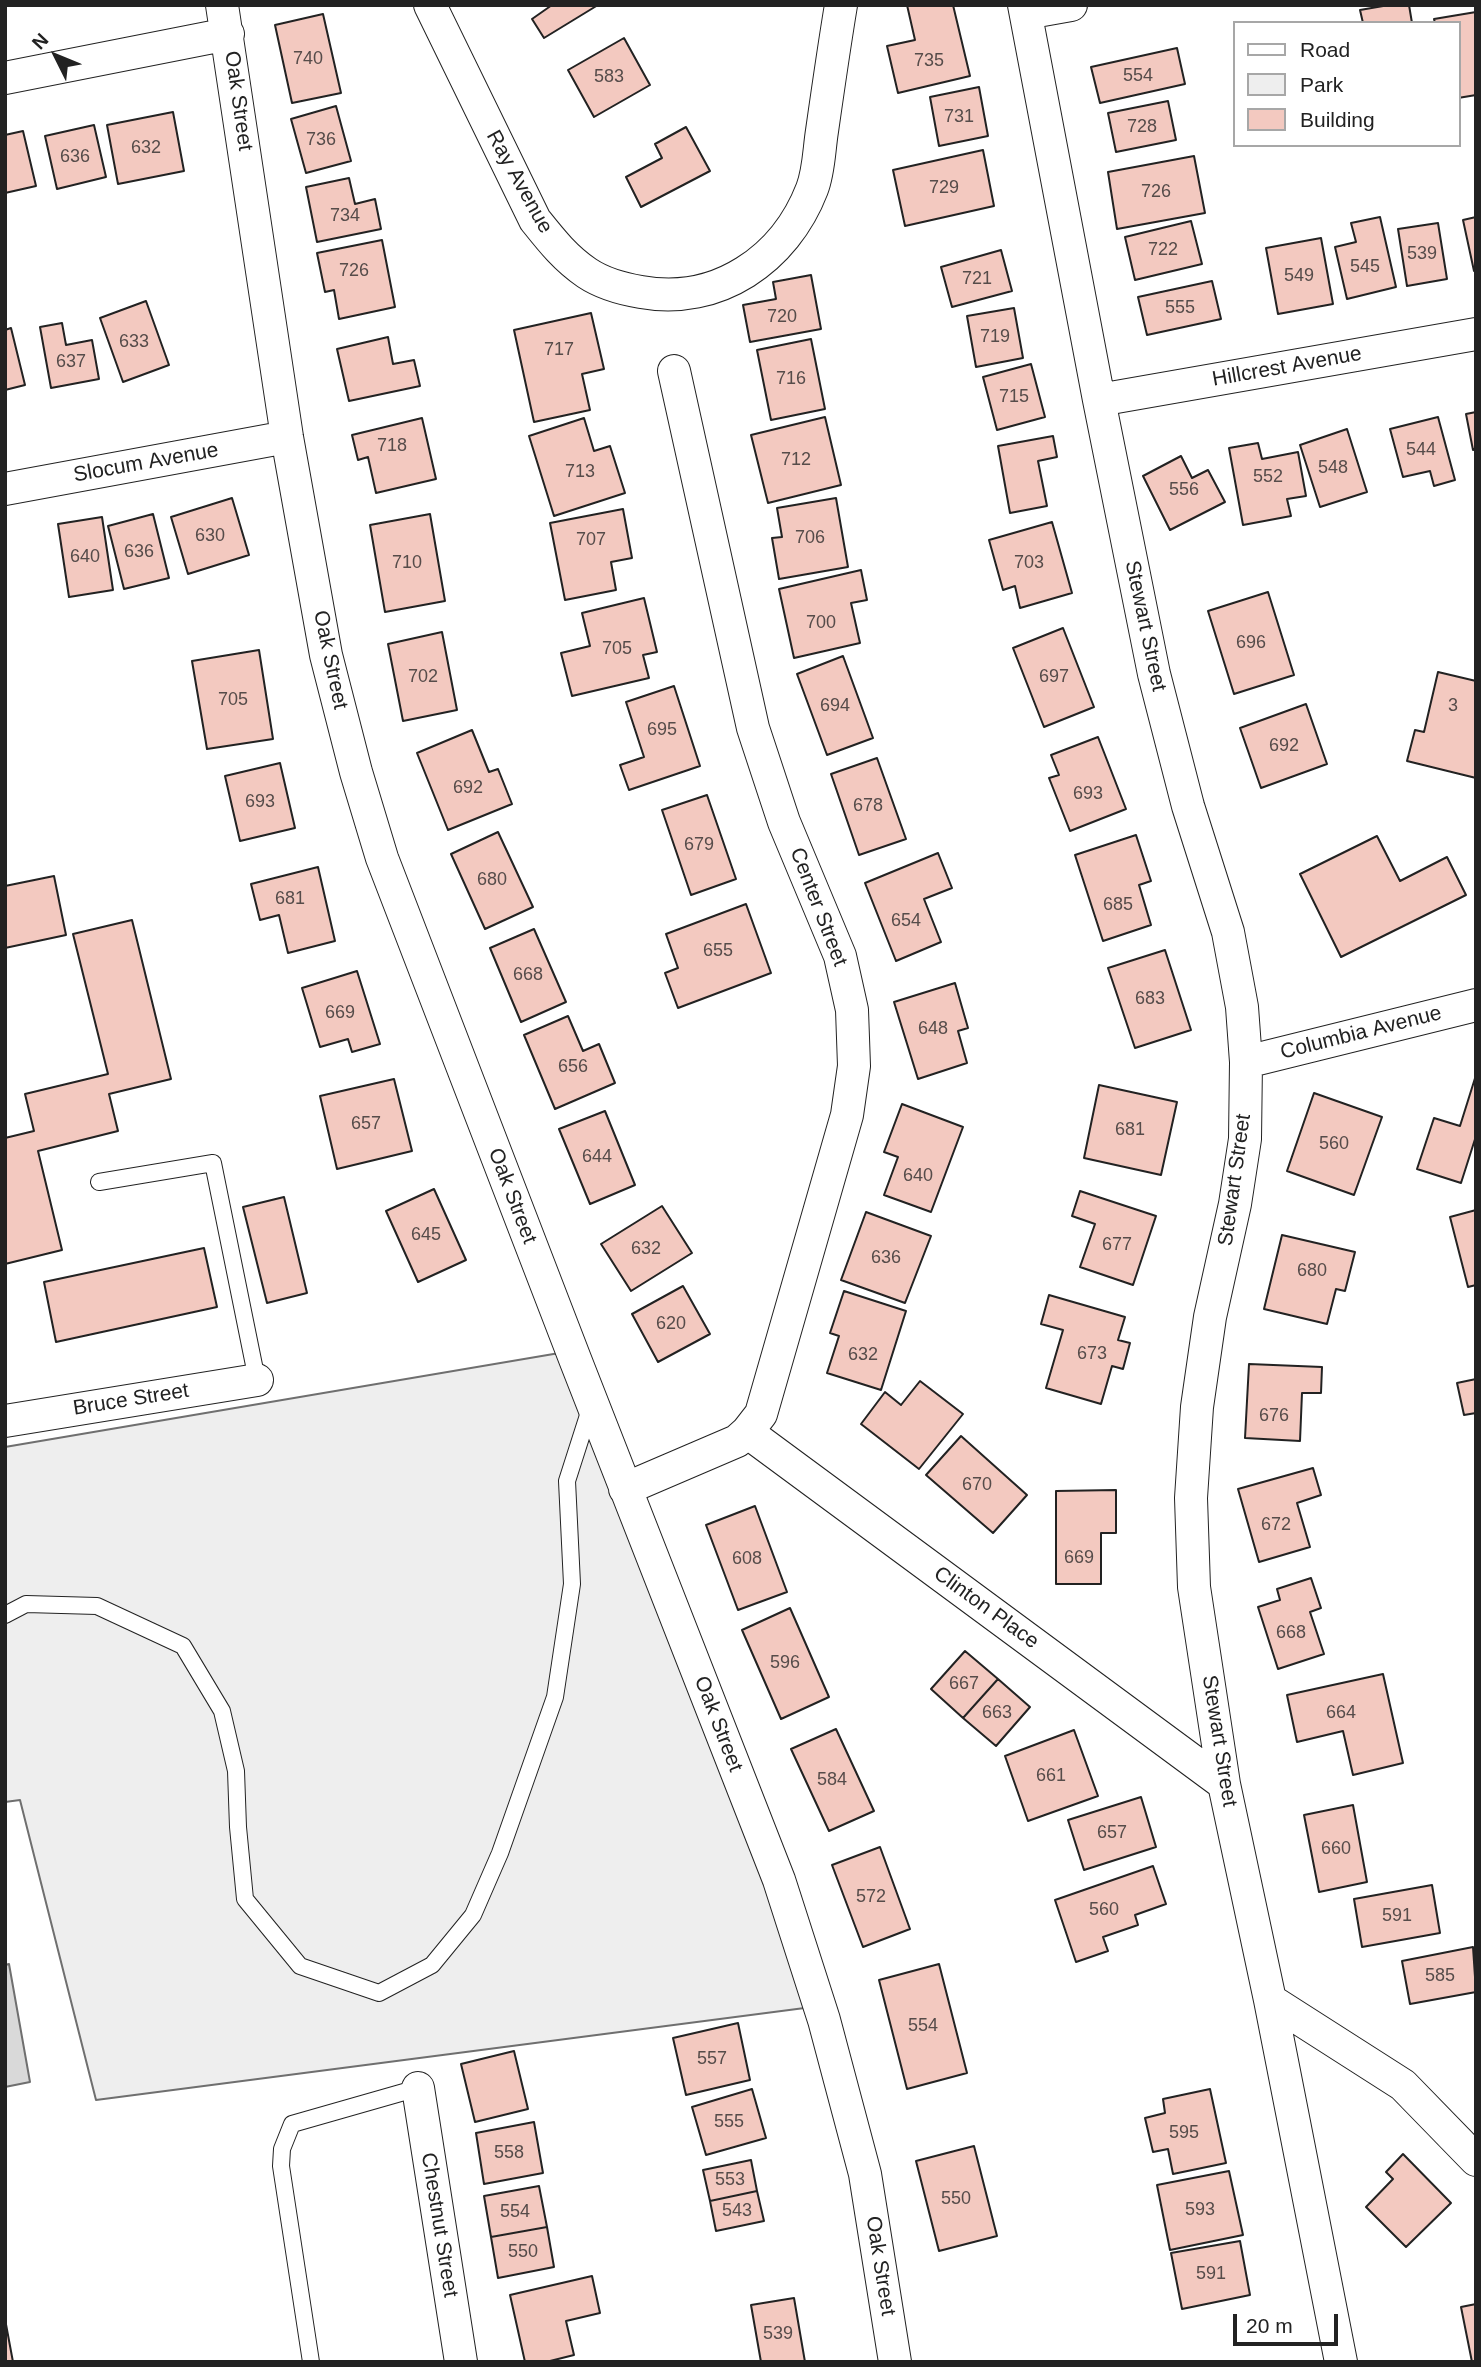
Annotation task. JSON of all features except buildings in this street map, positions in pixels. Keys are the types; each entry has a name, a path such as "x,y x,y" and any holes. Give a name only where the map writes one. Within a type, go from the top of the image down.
{"street":[{"name":"Ray Avenue","path":"430,5 535,220 551,241 559,251 589,274 623,289 658,295 689,293 723,285 755,267 779,245 798,220 813,186 841,5"},
{"path":"1025,9 1070,5"},
{"name":"Stewart Street","path":"1025,9 1154,674 1188,806 1228,932 1242,1007 1247,1062 1245,1139 1236,1204 1206,1342 1196,1407 1191,1498 1194,1587 1224,1784 1270,2000 1341,2362"},
{"path":"5,78 225,19"},
{"name":"Oak Street","path":"225,19 287,437 326,655 356,772 382,858 779,1880 824,2020 865,2174 895,2362"},
{"name":"Hillcrest Avenue","path":"1099,400 1476,334"},
{"name":"Center Street","path":"625,1489 737,1441 761,1414 847,1115 854,1066 852,1010 840,956 784,822 753,728 674,370"},
{"name":"Slocum Avenue","path":"5,489 287,437"},
{"name":"Columbia Avenue","path":"1247,1062 1476,1005"},
{"name":"Bruce Street","path":"5,1420 257,1380"},
{"name":"Clinton Place","path":"747,1432 1224,1784"},
{"path":"1270,2000 1403,2085 1476,2160"},
{"name":"Chestnut Street","path":"418,2088 461,2362"}],"lane":[{"path":"100,1182 213,1163 257,1380"},
{"path":"5,1615 26,1604 97,1606 183,1646 222,1711 236,1771 245,1899 300,1966 379,1993 432,1965 473,1915 500,1853 555,1697 572,1584 567,1481 592,1404"},
{"path":"311,2362 281,2166 282,2149 292,2124 418,2088"}],"green space":[{"path":"583,1349 820,2006 96,2100 20,1800 5,1802 5,1447"}],"shaded area":[{"path":"9,1964 30,2082 5,2087 5,1965"}]}
